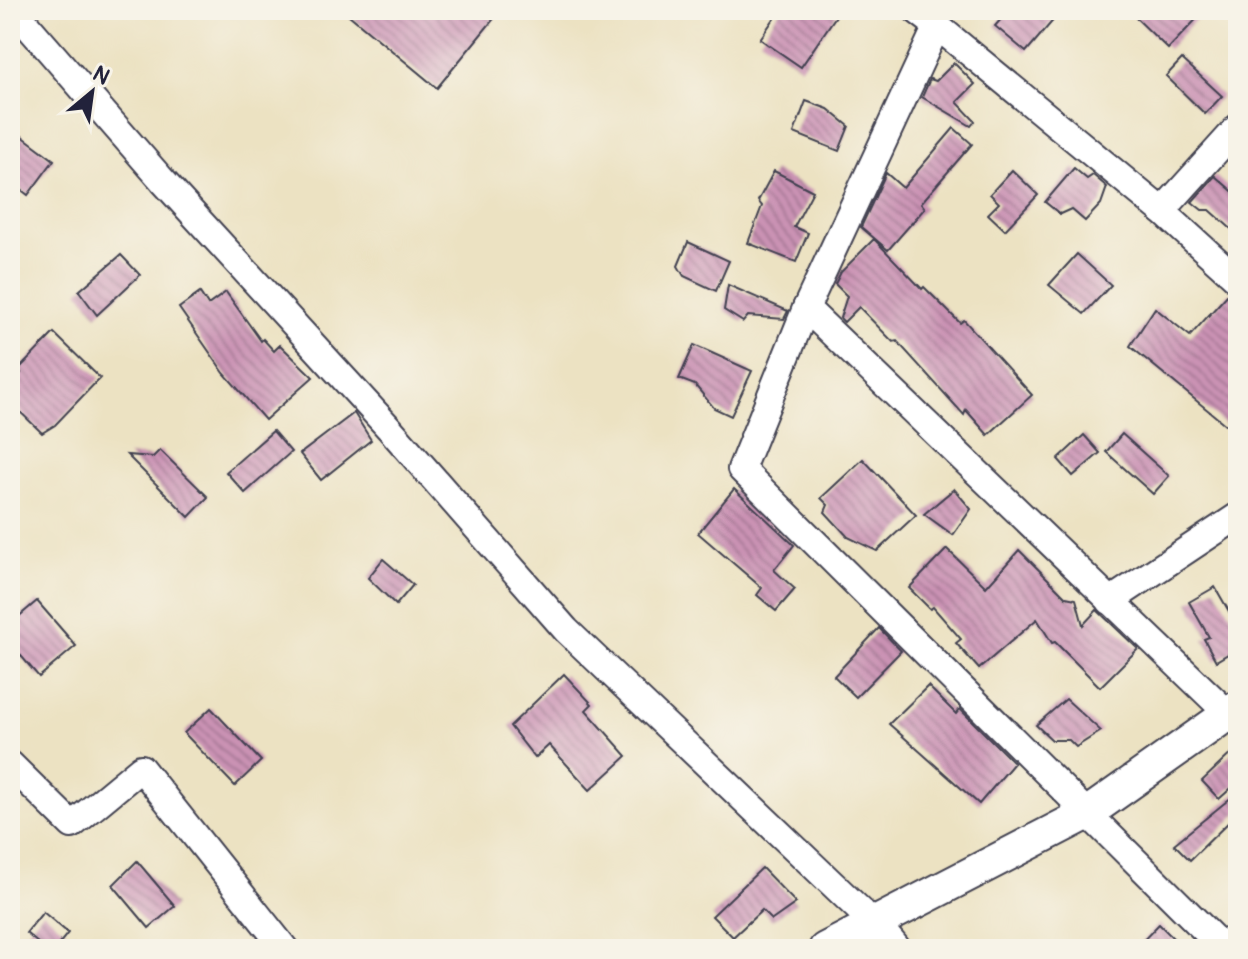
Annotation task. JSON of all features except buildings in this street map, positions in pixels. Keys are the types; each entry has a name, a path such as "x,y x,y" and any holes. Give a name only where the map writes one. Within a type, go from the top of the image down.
{"street":[{"path":"14,10 163,181 380,418 566,630 869,920 894,949"},
{"path":"916,10 1162,211 1238,280"},
{"path":"937,26 806,308 741,469 1224,949"},
{"path":"1162,211 1238,127"},
{"path":"806,308 1110,601 1235,714 1088,813 869,920 825,949"},
{"path":"1110,601 1238,516"},
{"path":"10,764 72,825 141,768 285,949"}]}
